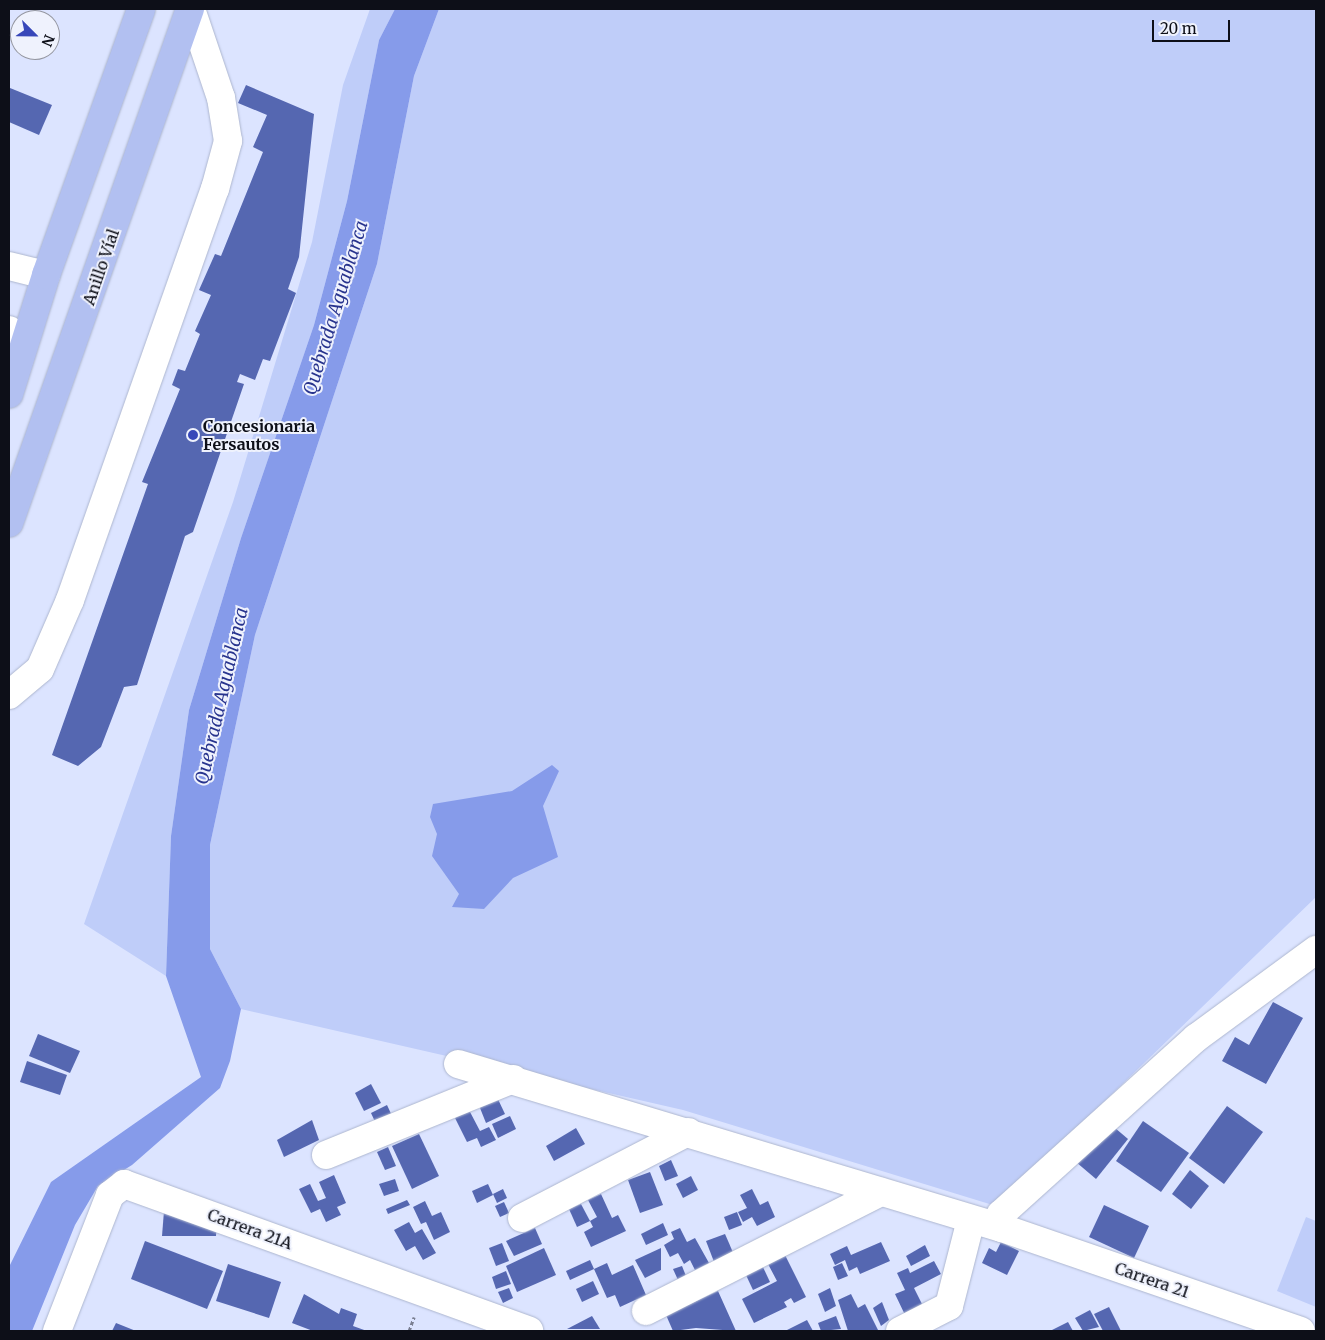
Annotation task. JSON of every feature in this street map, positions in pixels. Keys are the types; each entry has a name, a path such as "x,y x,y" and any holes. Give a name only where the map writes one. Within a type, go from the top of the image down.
{"highway":[{"path":"9,394 46,274 141,9"},
{"name":"Anillo Víal","path":"9,523 190,9"}],"street":[{"path":"9,695 40,669 70,600 216,189 228,141 221,98 190,9"},
{"path":"9,266 46,274"},
{"path":"9,330 19,360"},
{"path":"1002,1228 1001,1214 1196,1038 1316,950"},
{"name":"Carrera 21","path":"458,1064 513,1079 1002,1228 1301,1331"},
{"path":"326,1155 513,1079"},
{"path":"522,1218 688,1132"},
{"name":"Carrera 21A","path":"57,1331 110,1195 124,1184 530,1331"},
{"path":"646,1311 881,1192"},
{"path":"900,1331 949,1306 971,1220"}],"shaded area":[{"path":"370,9 395,9 379,40 347,201 314,325 241,538 189,710 171,836 166,976 84,924 233,502 312,242 343,85"},
{"path":"439,9 1316,9 1316,897 996,1206 683,1110 241,1009 210,949 210,845 255,635 377,264 414,76"},
{"path":"1306,1217 1316,1221 1316,1307 1277,1291"}],"water":[{"name":"Quebrada Aguablanca","path":"395,9 439,9 414,76 377,264 255,635 210,845 210,949 241,1009 230,1061 220,1088 132,1165 98,1186 75,1225 32,1331 9,1331 9,1267 51,1182 201,1077 166,976 171,836 189,710 241,538 314,325 347,201 379,40"},
{"path":"552,765 559,771 543,806 558,857 513,878 484,909 452,907 459,894 432,856 437,834 430,817 433,804 512,791"}],"building":[{"name":"Concesionaria Fersautos","path":"246,85 314,114 299,257 288,289 296,293 270,361 263,359 255,380 240,374 237,382 244,384 193,532 185,536 137,685 124,687 101,747 78,766 52,755 148,484 142,482 180,389 172,385 178,369 185,371 200,334 195,331 211,295 199,290 215,254 221,256 263,152 253,147 267,115 238,103"},
{"path":"10,88 52,105 39,135 9,122"},
{"path":"1273,1002 1303,1018 1266,1084 1222,1061 1235,1037 1249,1045"},
{"path":"38,1034 80,1051 70,1073 29,1056"},
{"path":"27,1061 67,1075 60,1095 20,1082"},
{"path":"371,1084 381,1103 364,1111 355,1093"},
{"path":"496,1095 505,1114 486,1123 478,1103"},
{"path":"387,1105 393,1118 377,1126 371,1113"},
{"path":"1227,1106 1263,1132 1224,1184 1189,1158"},
{"path":"469,1110 480,1131 489,1127 496,1140 481,1147 477,1138 467,1142 455,1118"},
{"path":"510,1116 516,1129 498,1138 492,1124"},
{"path":"312,1120 319,1140 284,1157 277,1140"},
{"path":"1143,1121 1189,1153 1161,1192 1116,1161"},
{"path":"1108,1122 1128,1139 1096,1179 1076,1162"},
{"path":"576,1128 585,1144 554,1161 546,1146"},
{"path":"419,1134 439,1176 412,1189 392,1146"},
{"path":"388,1147 396,1166 385,1170 377,1152"},
{"path":"671,1160 678,1176 665,1181 659,1166"},
{"path":"1190,1170 1209,1186 1191,1209 1172,1194"},
{"path":"650,1172 663,1205 640,1213 628,1180"},
{"path":"334,1175 346,1203 337,1207 341,1215 326,1222 320,1209 311,1213 299,1189 310,1184 318,1201 326,1198 319,1182"},
{"path":"691,1176 698,1190 683,1198 676,1184"},
{"path":"395,1179 399,1191 384,1196 379,1184"},
{"path":"488,1184 493,1195 477,1203 472,1191"},
{"path":"503,1189 507,1198 497,1203 493,1194"},
{"path":"752,1189 760,1205 768,1201 775,1217 757,1226 752,1217 743,1222 738,1212 747,1208 740,1195"},
{"path":"601,1194 612,1218 618,1215 626,1231 591,1247 584,1232 593,1227 590,1221 597,1217 588,1200"},
{"path":"407,1200 410,1205 388,1214 386,1209"},
{"path":"425,1201 432,1216 441,1212 450,1232 434,1240 426,1222 421,1224 413,1207"},
{"path":"504,1202 509,1213 500,1217 495,1206"},
{"path":"581,1204 590,1221 577,1227 569,1209"},
{"path":"1104,1205 1149,1226 1134,1258 1089,1237"},
{"path":"164,1211 217,1221 216,1236 162,1236"},
{"path":"737,1212 742,1225 729,1230 724,1217"},
{"path":"409,1222 415,1233 422,1229 436,1253 423,1260 415,1246 406,1251 394,1230"},
{"path":"663,1223 668,1235 646,1245 641,1234"},
{"path":"535,1228 542,1244 514,1256 506,1241"},
{"path":"680,1228 687,1242 695,1238 709,1263 695,1270 690,1260 684,1264 678,1253 670,1257 664,1245 674,1239 671,1232"},
{"path":"725,1234 735,1257 716,1267 706,1241"},
{"path":"145,1241 223,1271 207,1309 131,1279"},
{"path":"881,1242 890,1261 860,1274 857,1267 849,1271 845,1260 835,1265 830,1254 847,1246 851,1255"},
{"path":"1001,1242 1019,1251 1007,1275 982,1263 989,1248 996,1252"},
{"path":"502,1243 509,1261 496,1266 489,1248"},
{"path":"925,1245 930,1256 911,1266 906,1256"},
{"path":"544,1248 556,1275 517,1292 506,1266"},
{"path":"661,1248 661,1270 645,1278 635,1260"},
{"path":"785,1255 806,1297 794,1303 791,1298 784,1302 787,1307 754,1323 742,1299 777,1281 768,1264"},
{"path":"590,1260 594,1269 570,1280 566,1271"},
{"path":"934,1261 941,1274 914,1288 924,1308 906,1317 895,1294 905,1290 897,1273 908,1268 910,1273"},
{"path":"607,1263 612,1275 633,1265 646,1295 620,1307 615,1295 607,1298 594,1269"},
{"path":"842,1263 848,1276 838,1280 833,1267"},
{"path":"228,1264 281,1282 269,1318 216,1301"},
{"path":"762,1265 770,1282 753,1290 745,1273"},
{"path":"682,1266 686,1276 678,1280 673,1269"},
{"path":"506,1271 511,1284 496,1289 492,1277"},
{"path":"593,1281 599,1294 582,1302 576,1289"},
{"path":"509,1288 513,1298 503,1303 498,1292"},
{"path":"830,1288 836,1306 825,1312 818,1294"},
{"path":"718,1291 736,1331 696,1328 673,1331 666,1315"},
{"path":"304,1294 339,1314 341,1308 357,1314 353,1326 367,1331 313,1331 292,1323"},
{"path":"851,1294 858,1308 865,1304 878,1330 848,1331 838,1300"},
{"path":"882,1302 889,1320 881,1326 873,1308"},
{"path":"1109,1307 1121,1331 1103,1331 1094,1314"},
{"path":"1090,1310 1099,1327 1083,1331 1075,1318"},
{"path":"592,1316 600,1329 567,1329"},
{"path":"836,1316 841,1329 821,1331 818,1323"},
{"path":"807,1320 813,1331 785,1331"},
{"path":"1068,1322 1073,1331 1050,1331"},
{"path":"116,1323 136,1331 112,1331"}],"place":[{"name":"Concesionaria Fersautos","path":"193,435"}]}
